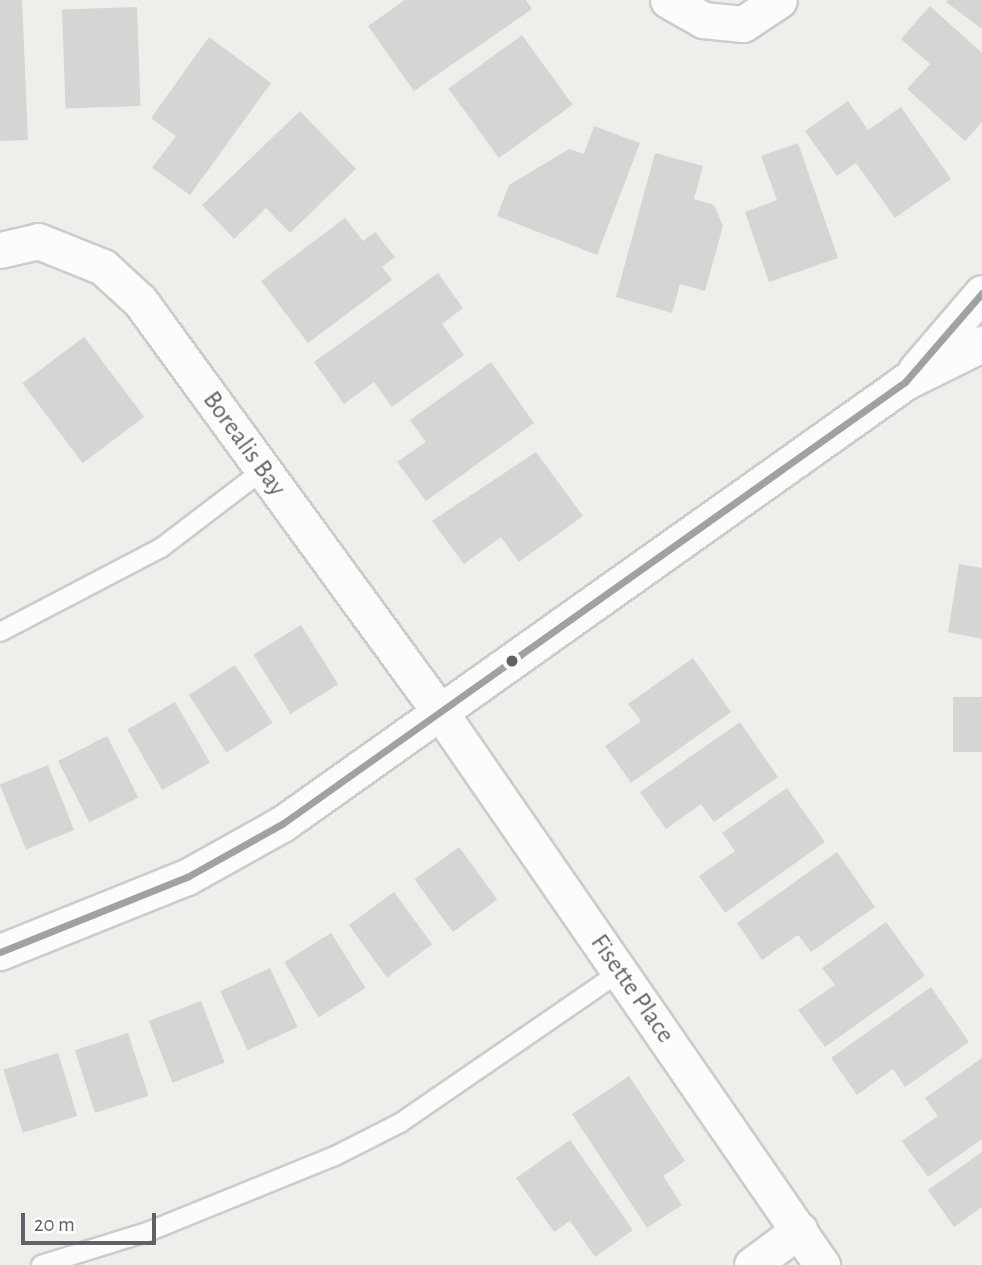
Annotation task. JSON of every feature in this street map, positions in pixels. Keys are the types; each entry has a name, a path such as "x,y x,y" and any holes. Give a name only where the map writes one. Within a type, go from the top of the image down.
{"street":[{"path":"667,0 703,20 743,24 779,0"},
{"name":"Borealis Bay","path":"0,250 38,241 103,267 140,301 442,715"},
{"path":"905,383 982,293"},
{"path":"0,952 187,877 282,824 442,715 905,383 982,344"},
{"name":"Fisette Place","path":"442,715 822,1265"},
{"path":"752,1265 799,1230"}],"lane":[{"path":"0,632 161,548 263,470"},
{"path":"41,1265 150,1231 389,1129 620,972"}],"building":[{"path":"0,0 22,0 28,140 0,141"},
{"path":"405,0 526,0 532,9 414,91 368,26"},
{"path":"982,0 982,29 946,2"},
{"path":"930,6 982,53 982,122 965,141 907,89 930,64 901,39"},
{"path":"137,7 140,106 66,109 62,10"},
{"path":"522,35 573,105 499,158 448,88"},
{"path":"209,37 271,83 190,195 152,168 176,136 151,118"},
{"path":"848,101 868,130 901,107 951,179 895,218 856,163 837,176 805,131"},
{"path":"300,111 356,169 290,233 266,208 234,239 202,205"},
{"path":"594,126 640,143 597,255 497,216 509,185 569,149 584,154"},
{"path":"798,143 838,258 769,282 745,212 777,200 761,156"},
{"path":"655,153 703,166 694,199 714,205 723,226 705,291 680,284 672,313 616,297"},
{"path":"345,218 363,241 375,232 395,257 382,267 392,280 308,343 261,281"},
{"path":"438,273 463,308 442,324 464,355 392,407 374,382 344,404 314,362"},
{"path":"84,337 144,417 83,463 23,383"},
{"path":"491,362 534,423 426,501 397,462 426,442 410,420"},
{"path":"536,452 583,516 519,562 501,537 464,564 432,521"},
{"path":"959,564 982,568 982,639 948,632"},
{"path":"301,625 338,684 291,714 254,655"},
{"path":"693,658 731,712 631,783 605,746 641,721 628,704"},
{"path":"235,665 273,723 226,753 189,695"},
{"path":"953,697 982,697 982,752 953,752"},
{"path":"175,702 210,763 162,790 127,730"},
{"path":"740,722 778,777 714,822 701,804 666,829 640,792"},
{"path":"107,736 138,797 89,822 58,761"},
{"path":"48,765 74,830 26,849 0,784"},
{"path":"787,788 825,842 725,913 699,876 735,851 722,833"},
{"path":"459,847 497,900 453,932 415,879"},
{"path":"837,852 875,907 811,952 798,935 762,960 737,923"},
{"path":"394,892 432,945 387,978 349,925"},
{"path":"886,922 925,976 825,1047 798,1010 835,985 822,968"},
{"path":"331,933 365,988 319,1017 284,962"},
{"path":"270,968 297,1027 248,1050 220,991"},
{"path":"931,987 969,1042 905,1087 893,1069 857,1095 831,1058"},
{"path":"201,1001 225,1063 172,1083 149,1021"},
{"path":"128,1033 148,1096 95,1113 75,1050"},
{"path":"58,1053 77,1116 23,1133 3,1070"},
{"path":"982,1058 982,1139 928,1177 902,1141 938,1116 925,1098"},
{"path":"629,1076 685,1161 663,1176 682,1205 647,1228 572,1114"},
{"path":"570,1140 633,1230 595,1257 570,1221 554,1232 516,1178"},
{"path":"982,1152 982,1207 954,1227 928,1190"}],"transit line":[{"path":"0,952 187,877 282,824 905,382 982,293"}]}
